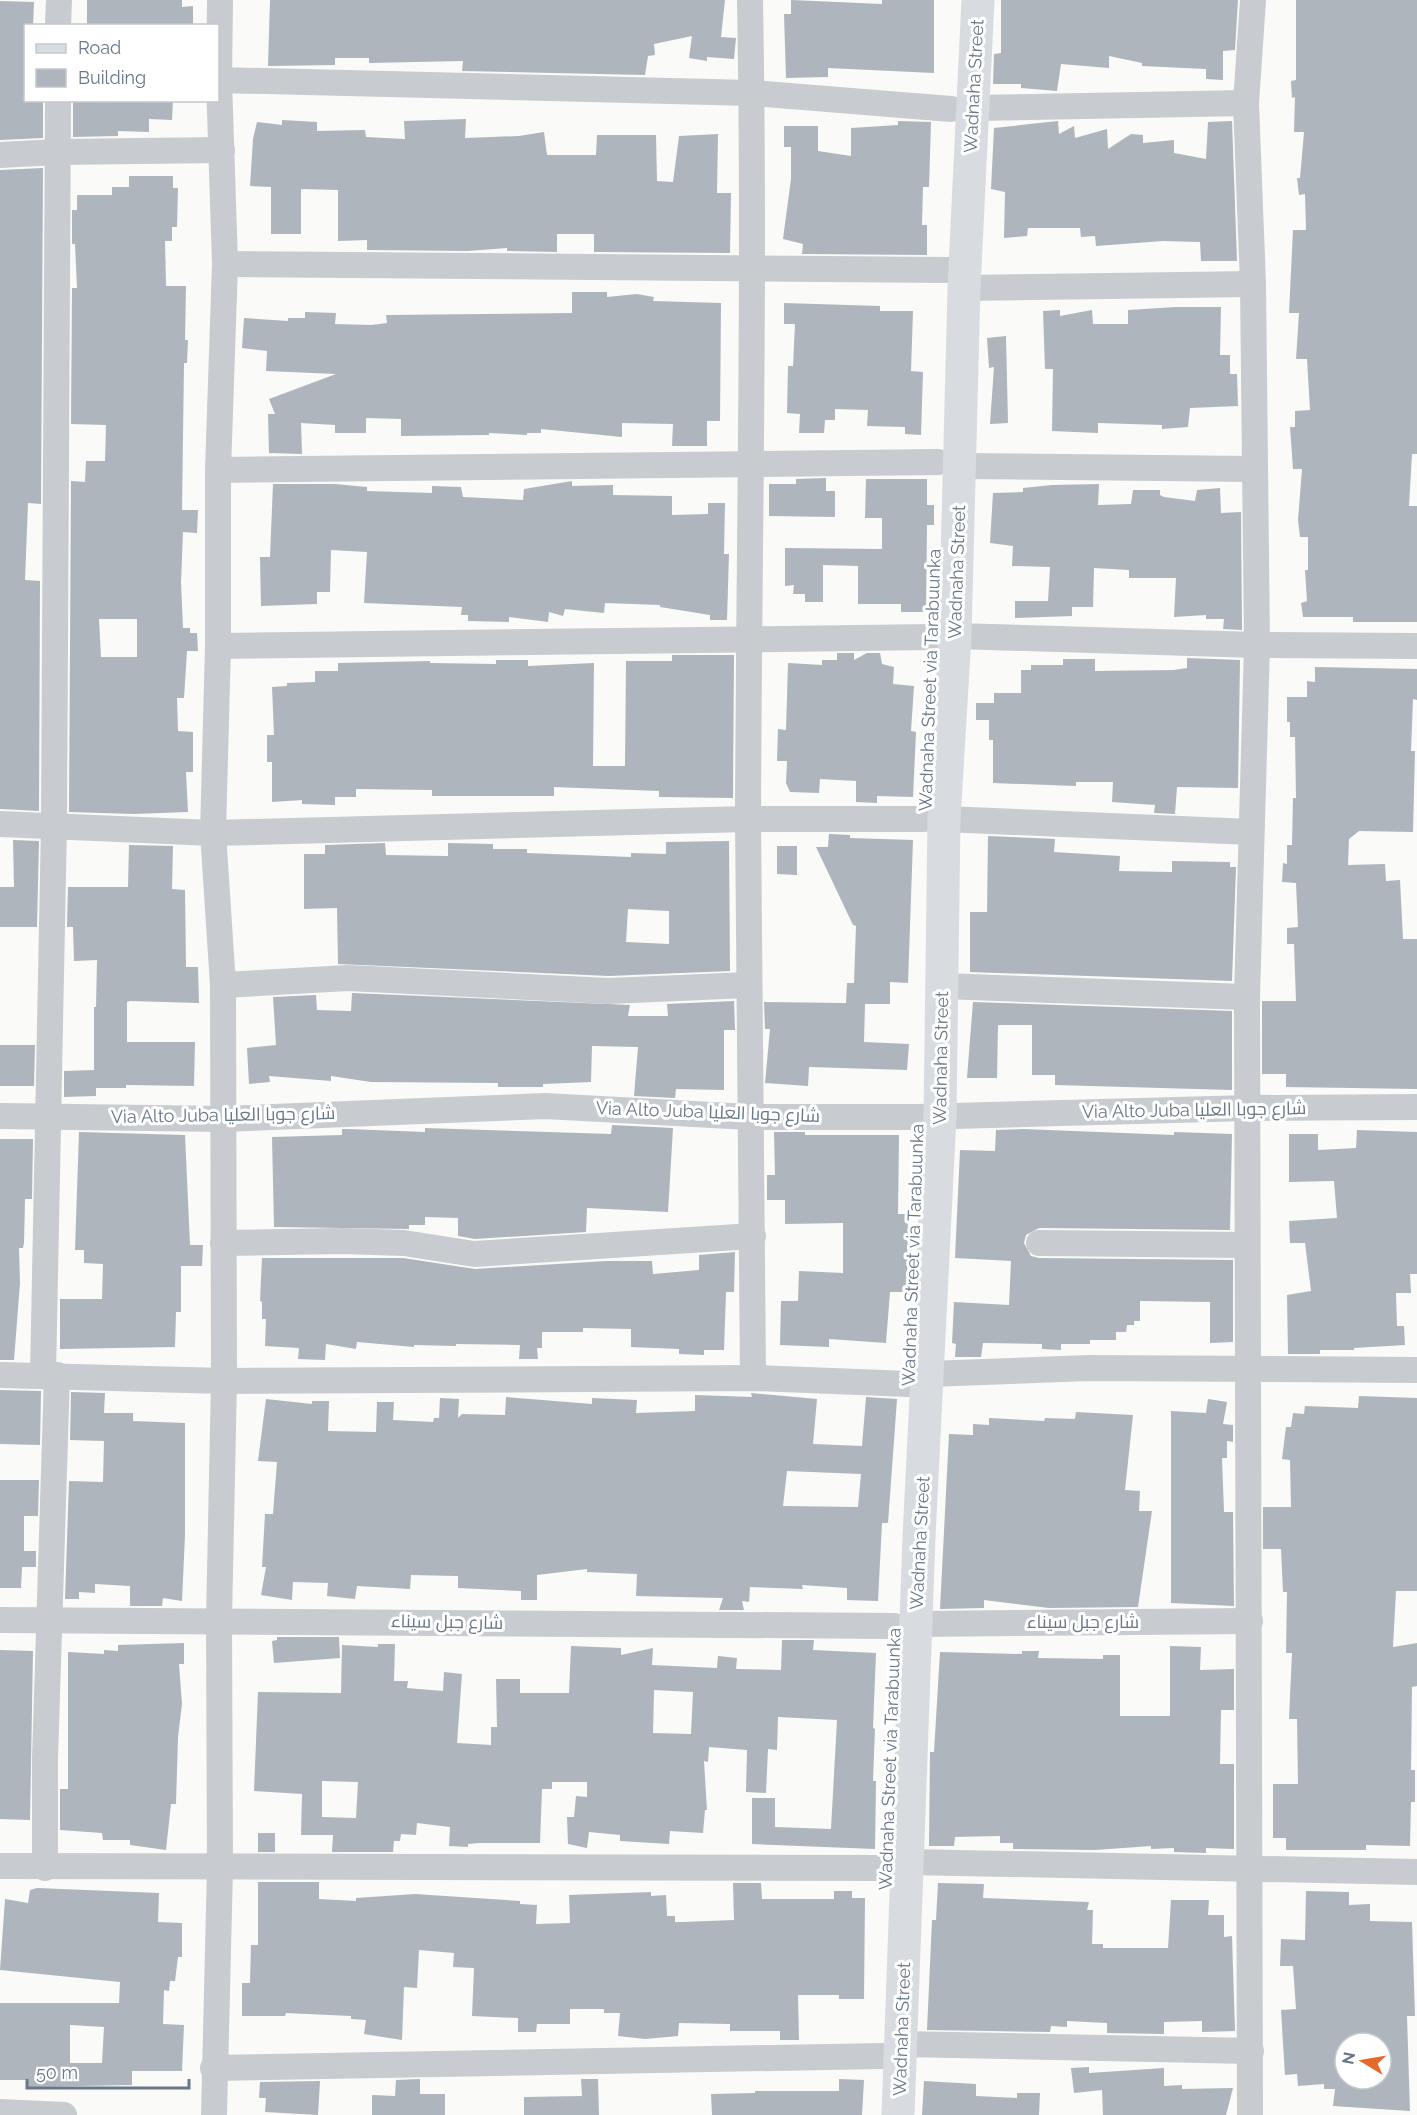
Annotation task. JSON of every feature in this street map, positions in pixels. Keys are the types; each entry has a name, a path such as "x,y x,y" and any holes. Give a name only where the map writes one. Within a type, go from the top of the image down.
{"main road":[{"path":"955,0 962,109"},
{"name":"Wadnaha Street","path":"898,2115 892,2050 905,1625 919,1378 929,1116 942,986 934,819 944,636 962,109 978,0"},
{"name":"Wadnaha Street via Tarabuunka","path":"929,1116 934,819"},
{"path":"879,2115 892,2050"}],"street":[{"path":"58,24 59,0"},
{"path":"214,2115 213,2068 220,1868 219,1620 224,1381 223,985 213,833 218,646 218,470 225,264 219,80 220,0"},
{"path":"750,0 754,270 749,639 748,985 753,1236 753,1378"},
{"path":"1250,2115 1250,1621 1246,1370 1249,1108 1247,997 1257,645 1252,284 1246,103 1253,0"},
{"path":"219,80 752,93 962,109 1246,103"},
{"path":"45,1868 49,1621 49,1116 54,825 58,102"},
{"path":"0,155 222,150"},
{"path":"225,264 754,270 956,279 1252,284"},
{"path":"218,470 949,464 1254,469"},
{"path":"218,646 944,636 1257,645 1417,646"},
{"path":"0,824 213,833 748,819 934,819 1251,832"},
{"path":"223,985 348,978 609,991 748,985"},
{"path":"942,986 1247,997"},
{"name":"Via Alto Juba شارع جوبا العليا","path":"0,1116 224,1119 545,1106 749,1117 1417,1107"},
{"path":"223,1243 342,1241 404,1243 474,1254 753,1236"},
{"path":"1039,1243 1247,1245"},
{"path":"0,1375 224,1381 919,1378 1089,1368 1417,1370"},
{"name":"شارع جبل سيناء","path":"0,1620 905,1625 1250,1621"},
{"path":"0,1866 220,1868 896,1865 1417,1872"},
{"path":"213,2068 892,2050 1251,2051"},
{"path":"0,2112 48,2115"}],"building":[{"path":"87,0 182,0 182,7 193,6 193,24 87,24"},
{"path":"270,0 725,0 721,37 736,38 734,59 707,57 707,61 689,58 692,36 654,44 655,55 648,56 645,75 462,71 463,61 369,63 369,58 335,58 335,65 268,66"},
{"path":"791,0 882,4 882,0 934,0 934,73 828,68 828,77 786,78 784,14 791,14"},
{"path":"1001,0 1238,0 1235,50 1223,51 1223,80 1206,79 1206,69 1142,66 1142,63 1109,56 1109,68 1061,64 1057,91 1021,88 1021,84 993,84 994,54 1001,53"},
{"path":"1296,0 1417,0 1417,454 1412,454 1409,506 1417,506 1417,622 1353,622 1353,617 1303,617 1301,603 1307,601 1305,570 1308,570 1308,537 1300,537 1298,520 1302,469 1293,469 1290,427 1295,427 1295,411 1310,410 1307,359 1296,359 1299,313 1289,313 1293,230 1306,230 1305,194 1299,195 1297,178 1300,178 1304,132 1294,132 1295,97 1292,98 1291,81 1296,80"},
{"path":"0,1 34,2 33,24 24,24 24,102 43,102 43,138 0,140"},
{"path":"73,102 173,102 172,120 149,119 149,132 118,131 118,136 73,137"},
{"path":"466,119 465,138 519,136 544,132 547,155 596,155 597,135 656,135 657,181 673,182 679,136 718,134 717,193 731,193 730,253 594,252 594,234 557,234 557,252 507,251 507,248 468,251 367,250 367,240 338,241 338,190 301,189 301,234 271,234 271,187 250,186 253,139 257,122 282,125 282,120 317,122 317,131 365,130 366,137 405,139 404,121"},
{"path":"898,121 931,122 929,187 923,187 922,225 927,225 927,255 802,254 803,244 783,239 791,179 791,147 784,147 784,126 818,126 818,151 851,156 851,128 898,125"},
{"path":"1058,121 1059,134 1074,126 1075,138 1107,129 1108,149 1131,134 1143,135 1143,143 1174,140 1174,153 1206,159 1208,122 1232,121 1237,261 1201,261 1200,242 1163,241 1096,246 1095,236 1081,237 1080,228 1028,228 1027,236 1004,238 1005,192 991,189 994,128"},
{"path":"43,168 41,504 28,503 25,580 40,581 39,811 0,809 0,170"},
{"path":"129,176 173,176 173,188 178,188 177,227 172,227 172,241 165,241 166,286 186,286 185,340 188,340 187,363 184,363 182,510 198,510 197,533 183,532 181,582 183,628 190,628 190,633 197,633 198,651 187,651 184,698 177,698 178,731 193,732 193,772 186,772 188,812 134,814 69,812 71,481 85,482 86,461 105,461 106,425 71,424 72,288 77,288 75,244 72,244 72,210 77,210 77,195 112,195 112,187 129,187","holes":["99,619 137,619 137,657 101,657"]},
{"path":"572,292 607,292 607,297 637,294 654,297 653,301 721,303 720,421 707,421 707,446 672,446 673,424 622,423 622,437 541,429 541,433 527,433 527,435 489,433 489,435 401,436 401,419 366,418 366,433 335,433 335,425 301,423 302,454 269,453 268,414 275,414 269,399 336,374 266,371 267,351 242,348 244,318 288,321 288,318 305,318 305,312 336,313 335,324 371,325 387,323 386,315 572,313"},
{"path":"784,303 880,306 880,311 913,311 911,371 923,372 921,435 905,434 905,427 867,426 868,410 835,409 835,420 825,420 824,433 799,433 800,414 787,413 788,366 793,366 795,324 784,324"},
{"path":"1221,307 1220,355 1230,355 1230,374 1237,374 1238,406 1190,408 1188,427 1162,429 1162,425 1098,423 1098,433 1052,431 1053,369 1045,369 1043,311 1060,310 1060,316 1092,310 1093,324 1128,324 1128,310"},
{"path":"1006,336 1008,423 990,424 994,367 989,368 987,338"},
{"path":"826,478 826,491 835,491 835,517 769,516 769,484 796,484 796,479"},
{"path":"866,479 927,479 927,505 934,505 934,525 927,525 926,612 901,612 901,604 858,604 858,566 823,565 823,602 805,602 805,594 793,594 794,585 785,586 785,548 882,549 882,518 865,518"},
{"path":"572,481 572,486 613,485 613,495 672,496 672,515 708,514 708,503 725,503 724,554 729,554 727,620 710,620 710,615 660,607 660,605 605,603 604,613 565,609 563,616 549,612 548,622 509,617 509,622 468,621 468,615 461,615 462,607 364,603 367,552 331,550 330,592 317,592 317,604 261,606 260,557 270,557 273,484 335,484 367,487 367,491 432,493 432,486 461,487 463,497 523,500 524,489"},
{"path":"1099,484 1098,505 1131,504 1133,490 1160,490 1160,495 1164,497 1195,501 1197,490 1220,488 1221,513 1241,512 1242,630 1223,629 1224,619 1206,619 1206,615 1174,617 1176,578 1129,578 1129,570 1094,568 1093,607 1072,607 1072,616 1015,618 1015,601 1048,601 1050,567 1012,566 1013,546 990,543 993,493 1023,492 1023,488 1052,485"},
{"path":"837,653 854,653 854,660 867,653 880,653 882,664 894,667 893,684 914,686 911,731 916,732 913,797 877,796 877,803 856,802 856,781 820,779 819,793 790,792 786,783 787,761 777,761 778,729 786,730 788,663 822,665 822,660 837,660"},
{"path":"672,655 734,655 733,798 659,797 659,791 554,787 554,796 432,796 432,790 356,789 356,797 335,797 335,805 302,804 302,800 272,802 272,762 267,762 267,735 274,735 272,687 287,686 287,683 315,682 315,671 338,671 338,663 430,661 430,663 496,664 496,660 528,660 528,666 594,663 593,766 625,766 626,661 672,661"},
{"path":"1187,658 1240,660 1238,788 1177,787 1175,814 1154,813 1155,805 1112,802 1113,782 1076,782 1076,786 993,783 993,740 989,740 989,720 976,720 976,703 994,703 994,693 1021,693 1021,670 1031,670 1031,665 1063,665 1063,659 1095,659 1095,671 1174,670 1187,668"},
{"path":"1315,667 1417,669 1417,700 1413,699 1411,751 1415,751 1413,832 1359,831 1349,839 1348,865 1385,864 1386,881 1400,880 1403,939 1417,939 1417,1089 1286,1087 1286,1074 1262,1074 1262,1001 1296,1001 1294,944 1287,944 1287,928 1298,927 1296,883 1282,882 1283,863 1287,864 1287,845 1292,845 1293,798 1296,798 1295,737 1290,737 1290,722 1287,722 1287,697 1307,697 1307,681 1315,682"},
{"path":"829,834 850,835 850,838 913,840 908,983 890,982 890,1004 865,1004 864,1042 909,1044 907,1070 809,1067 808,1086 765,1083 770,1029 765,1029 764,1002 846,1003 847,983 854,983 856,926 853,925 816,847 828,847"},
{"path":"988,836 1055,839 1054,852 1120,856 1119,871 1172,872 1172,861 1230,862 1230,867 1236,867 1232,981 970,972 970,912 987,912"},
{"path":"13,840 39,841 37,927 0,927 0,887 14,887"},
{"path":"729,841 730,971 609,976 338,964 337,908 304,909 304,854 325,854 325,845 385,843 386,855 448,856 448,843 493,844 493,849 527,849 527,853 631,857 631,853 666,854 666,842","holes":["628,909 669,911 669,944 626,942"]},
{"path":"129,845 173,846 172,889 185,890 186,967 198,967 199,1003 127,1002 127,1042 195,1042 194,1086 126,1085 126,1088 96,1088 96,1096 64,1097 64,1071 94,1070 97,960 74,961 73,927 67,927 68,887 128,887"},
{"path":"777,846 797,846 797,875 777,874"},
{"path":"352,993 630,1005 628,1016 668,1016 667,1004 734,1001 735,1030 724,1030 724,1090 676,1089 675,1098 634,1096 638,1047 592,1046 591,1082 543,1084 543,1087 498,1087 498,1083 371,1082 331,1076 331,1081 269,1076 270,1082 249,1084 247,1048 276,1045 273,997 316,995 317,1010 351,1011"},
{"path":"973,1002 1232,1011 1232,1090 1055,1085 1055,1075 1032,1075 1032,1025 998,1025 997,1078 967,1078"},
{"path":"0,1045 35,1045 34,1086 0,1086"},
{"path":"612,1125 673,1128 668,1212 587,1208 586,1232 475,1239 458,1236 458,1218 425,1217 425,1225 409,1225 409,1229 274,1227 272,1137 342,1135 342,1129 425,1132 425,1128 611,1134"},
{"path":"996,1130 1174,1135 1174,1132 1232,1134 1230,1230 1039,1228 1026,1235 1024,1243 1031,1256 1039,1258 1233,1260 1233,1342 1210,1343 1210,1302 1140,1301 1140,1321 1134,1321 1134,1325 1127,1325 1126,1332 1116,1332 1116,1340 1090,1340 1090,1344 1061,1344 1061,1350 1042,1349 1042,1344 983,1343 981,1357 955,1357 956,1344 952,1343 954,1302 1009,1305 1011,1261 955,1258 960,1150 995,1151"},
{"path":"1357,1130 1417,1132 1417,1274 1410,1274 1411,1293 1396,1293 1397,1326 1404,1326 1405,1345 1354,1348 1354,1350 1320,1350 1320,1354 1288,1354 1287,1295 1311,1291 1305,1243 1290,1243 1289,1221 1337,1218 1334,1181 1289,1182 1289,1134 1318,1134 1318,1150 1356,1148"},
{"path":"79,1132 185,1135 190,1245 203,1245 202,1266 181,1266 181,1312 176,1312 175,1347 60,1349 60,1299 102,1299 103,1264 84,1263 84,1250 75,1250"},
{"path":"774,1132 805,1132 805,1135 899,1135 898,1214 908,1214 907,1292 890,1292 886,1343 829,1339 829,1347 780,1345 781,1301 798,1301 799,1271 843,1273 843,1223 785,1224 785,1200 767,1200 767,1175 775,1175"},
{"path":"0,1139 33,1139 32,1199 25,1199 24,1243 23,1248 19,1248 20,1283 14,1360 0,1360"},
{"path":"735,1252 734,1292 726,1292 724,1350 704,1350 704,1355 679,1354 679,1349 631,1347 631,1329 583,1328 583,1332 542,1332 542,1348 537,1348 538,1359 519,1359 520,1345 456,1344 456,1346 414,1345 414,1347 357,1342 356,1349 326,1344 325,1360 298,1359 299,1348 265,1346 266,1319 262,1319 262,1302 260,1301 262,1258 403,1258 475,1269 606,1261 652,1261 653,1274 699,1270 699,1255"},
{"path":"0,1390 41,1391 40,1445 0,1444"},
{"path":"71,1392 105,1393 104,1413 133,1413 133,1421 185,1423 185,1535 182,1601 163,1598 162,1606 130,1606 130,1586 95,1584 95,1593 79,1592 79,1599 65,1599 69,1481 103,1482 104,1441 70,1440"},
{"path":"751,1393 817,1399 813,1444 862,1446 866,1397 897,1399 888,1523 882,1523 878,1601 847,1600 847,1588 802,1585 803,1589 750,1587 749,1602 742,1601 744,1610 719,1610 723,1598 636,1596 637,1574 587,1572 587,1569 537,1575 537,1600 521,1600 521,1591 458,1588 458,1576 411,1575 410,1589 357,1586 355,1599 327,1596 328,1583 293,1582 292,1600 261,1595 266,1567 262,1567 265,1514 273,1514 277,1462 258,1461 266,1399 312,1404 312,1401 329,1401 328,1431 376,1432 377,1402 394,1402 393,1420 433,1422 434,1418 439,1418 440,1398 459,1399 458,1418 462,1414 505,1415 506,1397 592,1404 592,1398 637,1400 636,1413 695,1411 695,1395 752,1397","holes":["787,1471 861,1474 858,1507 783,1506"]},
{"path":"1359,1396 1417,1398 1417,1591 1396,1591 1393,1647 1417,1643 1417,1686 1412,1687 1411,1770 1415,1770 1415,1802 1411,1802 1410,1846 1366,1845 1366,1850 1286,1850 1286,1838 1273,1838 1273,1784 1298,1784 1297,1719 1289,1719 1292,1653 1286,1653 1287,1592 1283,1592 1281,1549 1263,1549 1263,1507 1291,1507 1290,1460 1282,1459 1286,1427 1291,1427 1293,1413 1304,1414 1305,1406 1358,1408"},
{"path":"1208,1399 1227,1402 1223,1424 1233,1425 1233,1442 1227,1441 1227,1458 1222,1458 1224,1512 1233,1512 1234,1606 1171,1603 1171,1411 1206,1413"},
{"path":"1076,1412 1133,1415 1125,1490 1140,1491 1139,1511 1152,1511 1138,1607 1049,1608 984,1600 984,1608 940,1609 949,1434 973,1435 973,1424 989,1425 989,1418 1044,1421 1045,1418 1075,1419"},
{"path":"0,1480 39,1480 38,1516 24,1516 24,1551 36,1551 36,1567 22,1567 21,1588 0,1588"},
{"path":"277,1637 339,1637 340,1658 274,1663 272,1641 277,1640"},
{"path":"782,1640 814,1640 813,1650 876,1653 873,1728 875,1729 873,1781 876,1781 875,1849 752,1844 752,1798 775,1798 775,1827 831,1829 837,1720 778,1717 777,1750 768,1749 766,1793 746,1792 747,1750 709,1747 708,1762 704,1761 707,1810 705,1810 703,1833 670,1831 669,1844 620,1841 620,1835 589,1832 587,1848 568,1844 567,1817 574,1817 576,1796 587,1797 587,1782 552,1782 552,1789 542,1789 540,1843 479,1843 468,1844 468,1847 449,1846 450,1827 417,1823 416,1835 401,1834 400,1841 394,1841 393,1852 332,1852 333,1835 301,1835 302,1794 254,1791 258,1692 341,1693 342,1645 378,1647 378,1644 395,1644 394,1681 408,1681 407,1688 443,1691 444,1672 462,1674 457,1743 491,1745 491,1727 497,1727 496,1679 520,1679 520,1693 569,1693 571,1646 621,1648 621,1655 653,1648 652,1665 717,1668 718,1656 737,1658 736,1669 781,1670","holes":["654,1690 693,1692 691,1734 653,1733","322,1781 358,1782 356,1818 322,1817"]},
{"path":"184,1643 184,1664 179,1664 182,1704 178,1737 176,1804 171,1804 166,1850 130,1845 130,1840 103,1840 102,1833 60,1830 60,1789 68,1789 68,1652 104,1654 104,1650 118,1651 118,1645"},
{"path":"1170,1646 1201,1647 1200,1670 1234,1669 1234,1710 1221,1710 1220,1764 1234,1764 1234,1849 1206,1848 1206,1853 1174,1852 1174,1848 1151,1849 1151,1846 1095,1850 1013,1849 1013,1843 1000,1843 1000,1836 955,1837 954,1846 929,1846 930,1752 934,1752 940,1652 1022,1654 1022,1651 1039,1651 1038,1658 1103,1659 1103,1655 1120,1655 1120,1716 1170,1716"},
{"path":"0,1650 33,1651 30,1820 0,1819"},
{"path":"258,1833 275,1833 275,1852 258,1852"},
{"path":"258,1882 319,1882 319,1899 356,1901 356,1898 415,1894 520,1901 520,1904 537,1905 536,1924 570,1923 569,1895 651,1892 651,1896 666,1895 667,1916 675,1916 675,1922 682,1922 734,1920 733,1883 761,1883 762,1899 834,1899 834,1891 852,1891 852,1898 865,1898 864,1999 839,1999 839,1995 798,1995 799,2040 780,2040 780,2031 730,2031 730,2024 679,2023 678,2036 645,2039 618,2036 620,2013 604,2013 604,2009 570,2009 570,2024 537,2024 536,2032 518,2032 518,2018 472,2016 474,1968 453,1967 454,1953 419,1950 417,1988 404,1987 402,2040 364,2034 366,2020 351,2019 351,2016 286,2013 285,2016 242,2016 242,1983 250,1983 251,1945 258,1945"},
{"path":"938,1883 984,1884 983,1898 1089,1902 1087,1910 1093,1910 1092,1944 1103,1944 1103,1948 1168,1948 1171,1900 1209,1900 1208,1915 1224,1915 1224,1937 1232,1936 1235,2031 1202,2032 1202,2021 1164,2022 1164,2034 1107,2033 1107,2023 1067,2021 1067,2027 1051,2026 1050,2032 927,2030 932,1920 936,1920"},
{"path":"37,1888 159,1893 158,1922 182,1923 182,1957 178,1957 175,1981 170,1981 169,1991 164,1990 163,2024 184,2025 182,2071 132,2071 132,2085 28,2087 28,2080 0,2080 0,2003 119,2003 120,1982 0,1970 5,1899 28,1903 30,1890","holes":["70,2025 104,2027 102,2063 70,2063"]},
{"path":"1306,1891 1349,1892 1349,1905 1370,1904 1370,1921 1412,1922 1415,2016 1407,2016 1410,2111 1333,2106 1335,2091 1393,2091 1393,2031 1333,2031 1333,2089 1324,2089 1324,2084 1298,2086 1297,2074 1285,2075 1281,2010 1296,2009 1293,1966 1280,1966 1281,1939 1305,1940"},
{"path":"1089,2067 1089,2073 1164,2068 1164,2086 1182,2085 1182,2089 1233,2088 1226,2115 1103,2115 1102,2090 1074,2093 1071,2068"},
{"path":"420,2079 420,2094 445,2094 445,2115 372,2115 372,2095 395,2096 396,2080"},
{"path":"581,2079 598,2079 599,2115 524,2115 524,2097 582,2096"},
{"path":"839,2079 864,2080 862,2115 712,2115 711,2094 755,2093 755,2091 839,2091"},
{"path":"320,2081 318,2115 265,2112 266,2098 259,2098 260,2082"},
{"path":"924,2081 976,2084 976,2096 1017,2098 1017,2093 1040,2093 1039,2115 922,2115"}]}
